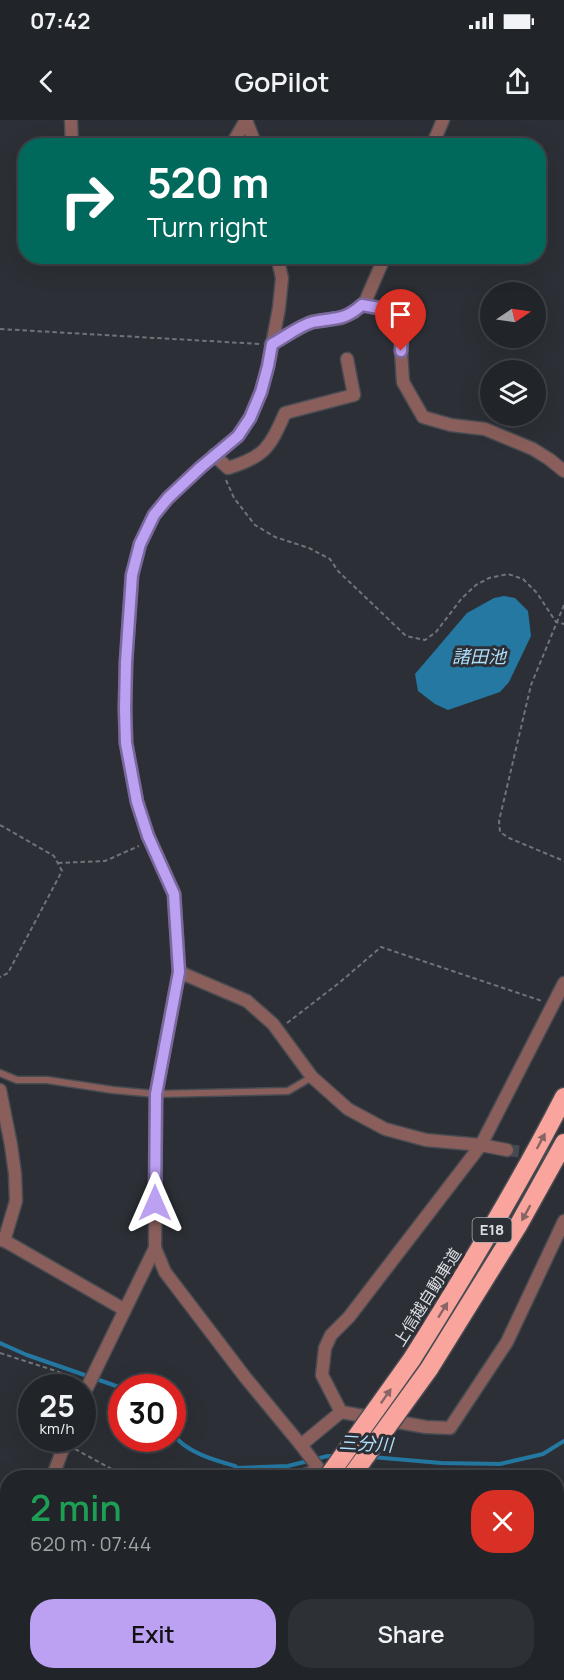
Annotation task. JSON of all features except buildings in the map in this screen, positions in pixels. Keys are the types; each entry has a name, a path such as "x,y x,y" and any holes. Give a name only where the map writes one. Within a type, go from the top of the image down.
{"highway":[{"name":"上信越自動車道","path":"327,1470 412,1359 500,1215 564,1097"},
{"name":"E18","path":"356,1470 429,1369 514,1234 564,1143"}],"street":[{"path":"71,120 72,138"},
{"path":"236,138 246,120"},
{"path":"246,120 253,138"},
{"path":"435,138 443,120"},
{"path":"93,1374 154,1248 156,1094 179,972 174,894 137,802 126,743 126,662 132,575 140,544 154,515 168,498 238,436 250,418 264,384 279,308 282,278 279,264"},
{"path":"272,344 311,322 341,318 354,312 365,302 382,264"},
{"path":"362,305 385,309 396,316 402,332 403,382 423,417 451,425 485,429 532,449 564,471"},
{"path":"214,455 228,468 249,462 261,454 275,436 285,413 354,394 347,359"},
{"path":"179,972 247,1001 273,1024 312,1077 348,1109 386,1129 426,1140 507,1150"},
{"path":"341,1412 322,1374 325,1348 331,1335 349,1317 480,1145 564,983"},
{"path":"0,1090 11,1145 16,1201 2,1240 125,1310"},
{"path":"341,1412 426,1427 450,1428 507,1342 564,1221"},
{"path":"154,1248 165,1272 320,1470"},
{"path":"302,1445 341,1412"},
{"path":"55,1470 62,1452"}],"lane":[{"path":"0,1073 17,1080 47,1080 156,1094 288,1091 312,1077"}],"path":[{"path":"0,329 272,344"},
{"path":"228,468 226,479 234,498 255,525 275,537 309,548 330,559 338,571 406,636 424,640 436,632 462,598 476,585 489,578 508,574 523,579 546,604 556,622 564,624"},
{"path":"564,605 531,685 499,821 500,832 509,838 564,861"},
{"path":"0,825 54,856 62,871 8,973 0,977"},
{"path":"58,863 105,861 151,841"},
{"path":"278,1030 381,947 553,1005"},
{"path":"0,1353 63,1374"},
{"path":"84,1452 115,1470"}],"water":[{"name":"諸田池","path":"504,596 515,598 528,611 531,636 509,682 500,692 448,710 435,704 418,691 415,674 467,613 494,598"}],"waterway":[{"name":"三分川","path":"0,1343 27,1355 108,1383"},
{"name":"三分川","path":"372,1457 441,1463 500,1464 543,1454 564,1441"},
{"name":"三分川","path":"186,1446 237,1468 288,1466 308,1461"},
{"name":"三分川","path":"315,1459 334,1456"}],"tunnel":[{"path":"507,1150 563,1157"}],"route":[{"path":"155,1203 156,1094 179,972 174,894 148,836 137,802 126,743 126,662 132,575 140,544 154,515 168,498 238,436 250,418 261,392 272,344 311,322 341,318 362,305 385,309 396,316 402,332 401,351"}]}
